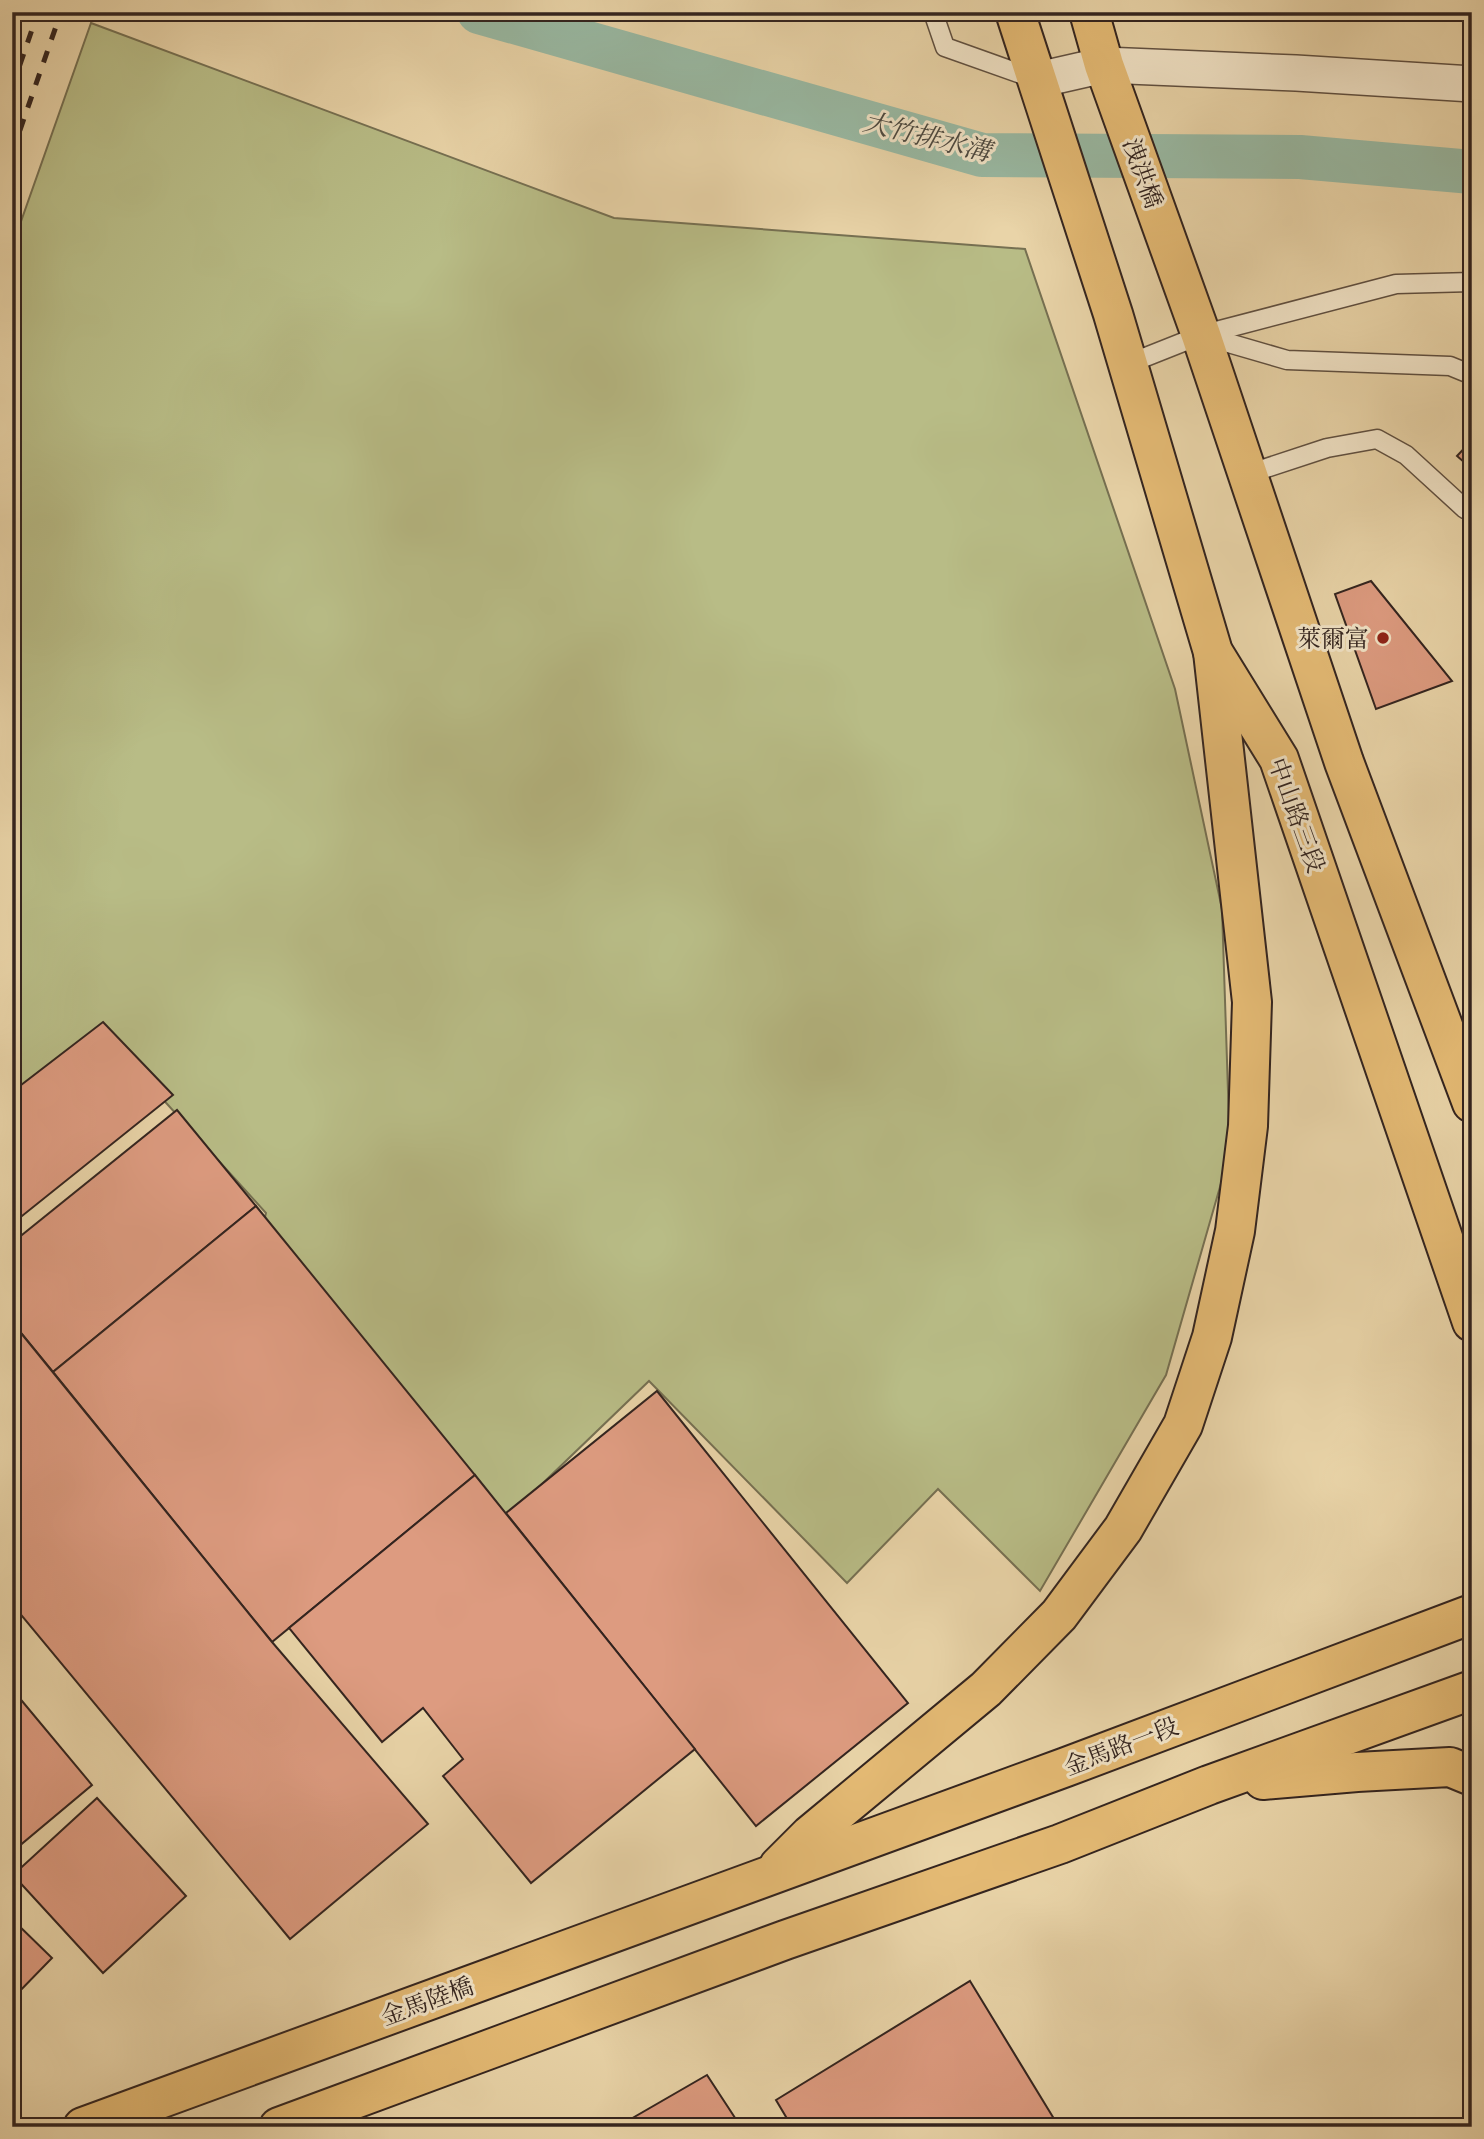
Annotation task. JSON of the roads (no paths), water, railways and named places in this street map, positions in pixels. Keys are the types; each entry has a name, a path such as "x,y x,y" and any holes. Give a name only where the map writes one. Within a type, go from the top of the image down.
{"main road":[{"path":"1015,12 1040,89"},
{"name":"洩洪橋","path":"1103,48 1201,335"},
{"name":"中山路三段","path":"1040,89 1128,365 1213,652 1279,759 1472,1322"},
{"path":"1201,335 1344,762 1472,1103"},
{"path":"770,1876 810,1835 986,1689 1059,1615 1123,1529 1183,1424 1215,1324 1235,1231 1248,1126 1252,1002 1213,652"},
{"name":"金馬路一段","path":"770,1876 1472,1614"},
{"path":"279,2127 785,1940 1060,1844 1209,1786 1472,1690"},
{"path":"1209,1786 1357,1772 1450,1767 1472,1776"},
{"name":"金馬陸橋","path":"83,2127 770,1876"}],"street":[{"path":"1040,89 1103,48 1296,73 1472,84"}],"lane":[{"path":"933,12 944,47 1040,89"},
{"path":"1128,365 1201,335 1395,284 1472,282"},
{"path":"1201,335 1287,360 1450,366 1472,375"},
{"path":"1248,474 1327,448 1377,439 1406,455 1465,509 1472,502"}],"waterway":[{"name":"大竹排水溝","path":"479,12 982,155 1300,157 1472,172"}],"railway":[{"path":"12,88 38,12"},
{"path":"12,153 61,12"}],"place":[{"name":"萊爾富","path":"1383,638"}]}
